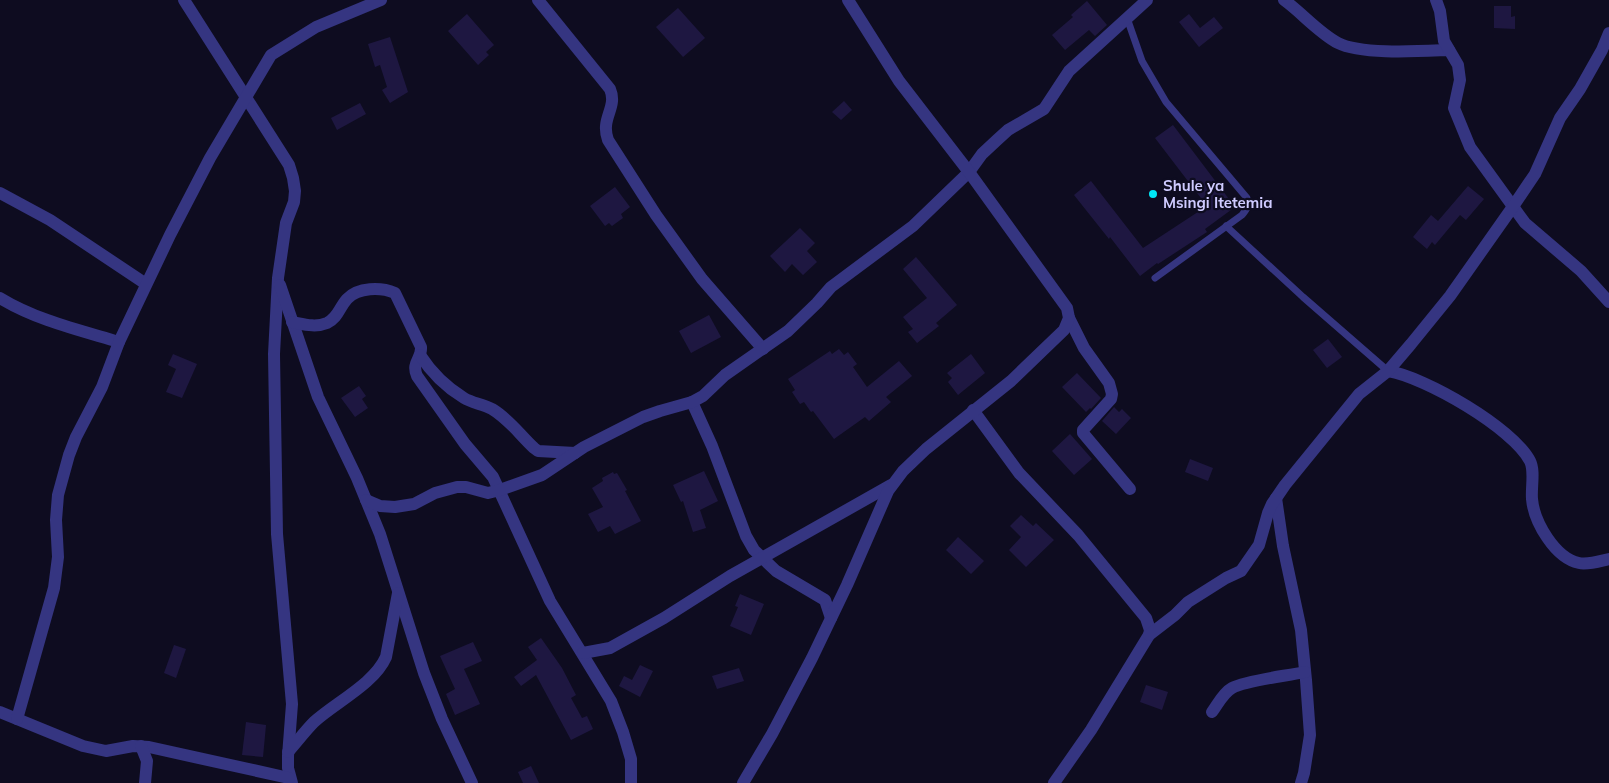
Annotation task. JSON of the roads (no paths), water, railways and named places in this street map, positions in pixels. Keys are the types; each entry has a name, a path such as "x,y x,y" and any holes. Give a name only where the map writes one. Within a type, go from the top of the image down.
{"street":[{"path":"0,712 83,746 106,751 142,746 291,780 288,752 292,704 277,534 274,354 278,278 286,224 294,202 293,178 289,165 184,0"},
{"path":"17,719 54,588 58,557 56,520 58,495 69,455 76,437 102,387 119,342 146,284 210,158 266,61 279,49 316,27 381,0"},
{"path":"538,0 610,89 612,103 605,126 608,140 656,215 702,279 763,349"},
{"path":"848,0 899,81 969,172 1068,308 1069,318 1084,348 1109,383 1112,394 1111,399 1082,433 1130,490"},
{"path":"1284,0 1332,40 1345,46 1389,51 1449,50"},
{"path":"1436,0 1440,11 1444,41 1460,72 1454,108 1470,147 1503,192 1512,208 1525,223 1581,271 1609,302"},
{"path":"366,500 380,506 394,507 414,504 435,493 456,487 466,487 488,493 500,490 542,475 606,435 650,414 692,402 703,396 725,375 788,332 817,304 831,286 913,226 969,172 982,154 1008,130 1044,109 1069,71 1145,1"},
{"path":"1054,783 1091,730 1149,635 1175,615 1188,602 1241,570 1259,545 1268,513 1276,498 1299,467 1359,394 1388,371 1450,296 1535,174 1560,118 1606,51 1609,32"},
{"path":"0,193 50,220 146,284"},
{"path":"278,278 318,397 340,439 380,534 424,673 442,720 472,783"},
{"path":"292,322 310,326 327,324 335,318 347,299 356,294 370,289 395,293 422,347 414,370 417,376 465,444 493,477 550,600 611,701 631,759 631,783"},
{"path":"0,298 34,316 119,342"},
{"path":"743,783 802,678 851,576 888,490 903,471 926,449 1018,375 1064,330 1069,318"},
{"path":"420,355 441,380 463,397 484,405 503,417 534,448 538,450 575,453"},
{"path":"1388,371 1406,375 1455,400 1516,442 1531,462 1533,507 1546,537 1561,553 1574,562 1582,564 1609,560"},
{"path":"692,402 712,446 746,536 754,550 776,571 825,600 830,618"},
{"path":"973,410 1019,473 1078,535 1146,618 1150,630 1149,635"},
{"path":"583,653 610,648 664,618 730,576 893,484"},
{"path":"1276,498 1283,546 1301,630 1305,672 1310,736 1301,783"},
{"path":"288,752 315,722 382,666 386,657 398,591"},
{"path":"1212,712 1224,694 1231,688 1242,684 1305,672"},
{"path":"142,746 147,761 145,783"}],"lane":[{"path":"1127,18 1142,60 1166,102 1247,198 1248,208 1242,215 1155,278"},
{"path":"1226,226 1303,297 1388,371"}],"place":[{"name":"Shule ya Msingi Itetemia","path":"1153,194"}]}
